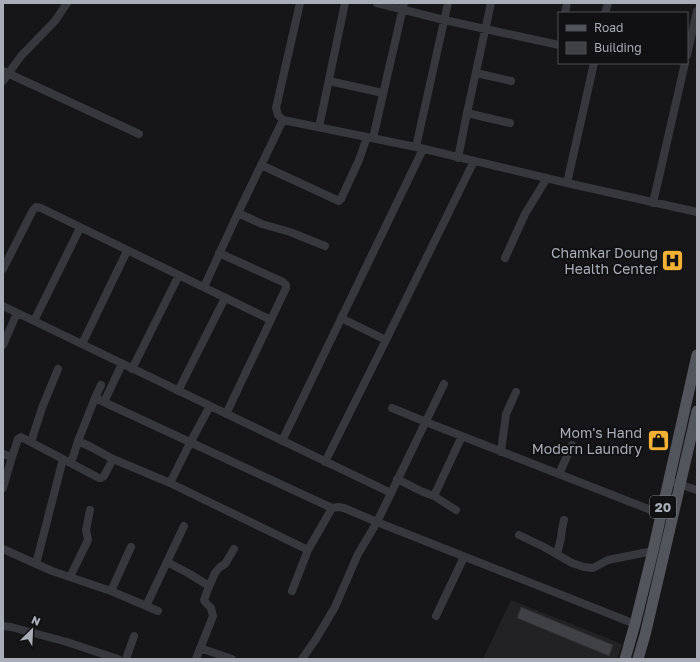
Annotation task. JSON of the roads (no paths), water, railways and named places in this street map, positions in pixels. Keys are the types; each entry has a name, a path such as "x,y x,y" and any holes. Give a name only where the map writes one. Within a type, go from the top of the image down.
{"main road":[{"name":"20","path":"625,659 653,551 697,355"},
{"name":"20","path":"638,659 645,635 697,411"}],"street":[{"path":"3,81 6,72 55,21 67,3"},
{"path":"300,3 276,108 278,115 283,120 420,148 697,212"},
{"path":"319,127 345,3"},
{"path":"377,3 403,6 444,20 558,44"},
{"path":"282,441 420,148 448,3"},
{"path":"458,158 491,3"},
{"path":"261,164 339,201 341,199 370,137 383,92 403,6"},
{"path":"688,51 697,11"},
{"path":"567,183 594,64"},
{"path":"653,203 685,64"},
{"path":"6,72 139,134"},
{"path":"476,73 511,81"},
{"path":"329,81 383,92"},
{"path":"467,113 510,123"},
{"path":"204,287 283,120"},
{"path":"325,462 474,161"},
{"path":"505,258 526,214 547,178"},
{"path":"3,269 33,210 36,207 41,208 271,320"},
{"path":"238,213 262,224 290,232 325,246"},
{"path":"34,321 80,228"},
{"path":"82,344 127,251"},
{"path":"220,253 283,282 286,285 286,288 226,414"},
{"path":"132,369 179,275"},
{"path":"178,391 225,298"},
{"path":"3,306 391,493"},
{"path":"3,345 17,313"},
{"path":"341,318 386,340"},
{"path":"104,402 122,364"},
{"path":"31,442 42,408 58,370"},
{"path":"302,659 335,607 358,554 377,522 444,384"},
{"path":"71,463 78,441 101,385"},
{"path":"501,452 506,414 516,392"},
{"path":"95,398 332,508 344,508 635,624"},
{"path":"170,483 210,406"},
{"path":"392,408 661,514"},
{"path":"434,496 462,436"},
{"path":"3,488 18,439 21,437 99,478 104,476 113,459"},
{"path":"78,441 113,459 170,483 308,550"},
{"path":"559,474 572,445"},
{"path":"3,454 12,457"},
{"path":"36,564 63,459"},
{"path":"397,479 434,496 456,510"},
{"path":"668,481 697,490"},
{"path":"292,591 308,550 332,508"},
{"path":"70,577 88,540 86,530 90,510"},
{"path":"557,554 564,520"},
{"path":"146,606 184,526"},
{"path":"519,535 572,563 584,567 593,568 608,560 653,551"},
{"path":"111,591 131,547"},
{"path":"3,549 52,571 111,591 158,611"},
{"path":"196,659 213,616 211,608 204,600 215,573 225,564 234,549"},
{"path":"436,616 464,557"},
{"path":"167,562 209,586"},
{"path":"3,626 67,642 118,659"},
{"path":"126,659 134,636"},
{"path":"200,648 232,659"}],"place":[{"name":"Chamkar Doung Health Center","path":"673,261"},
{"name":"Mom's Hand Modern Laundry","path":"658,441"}]}
